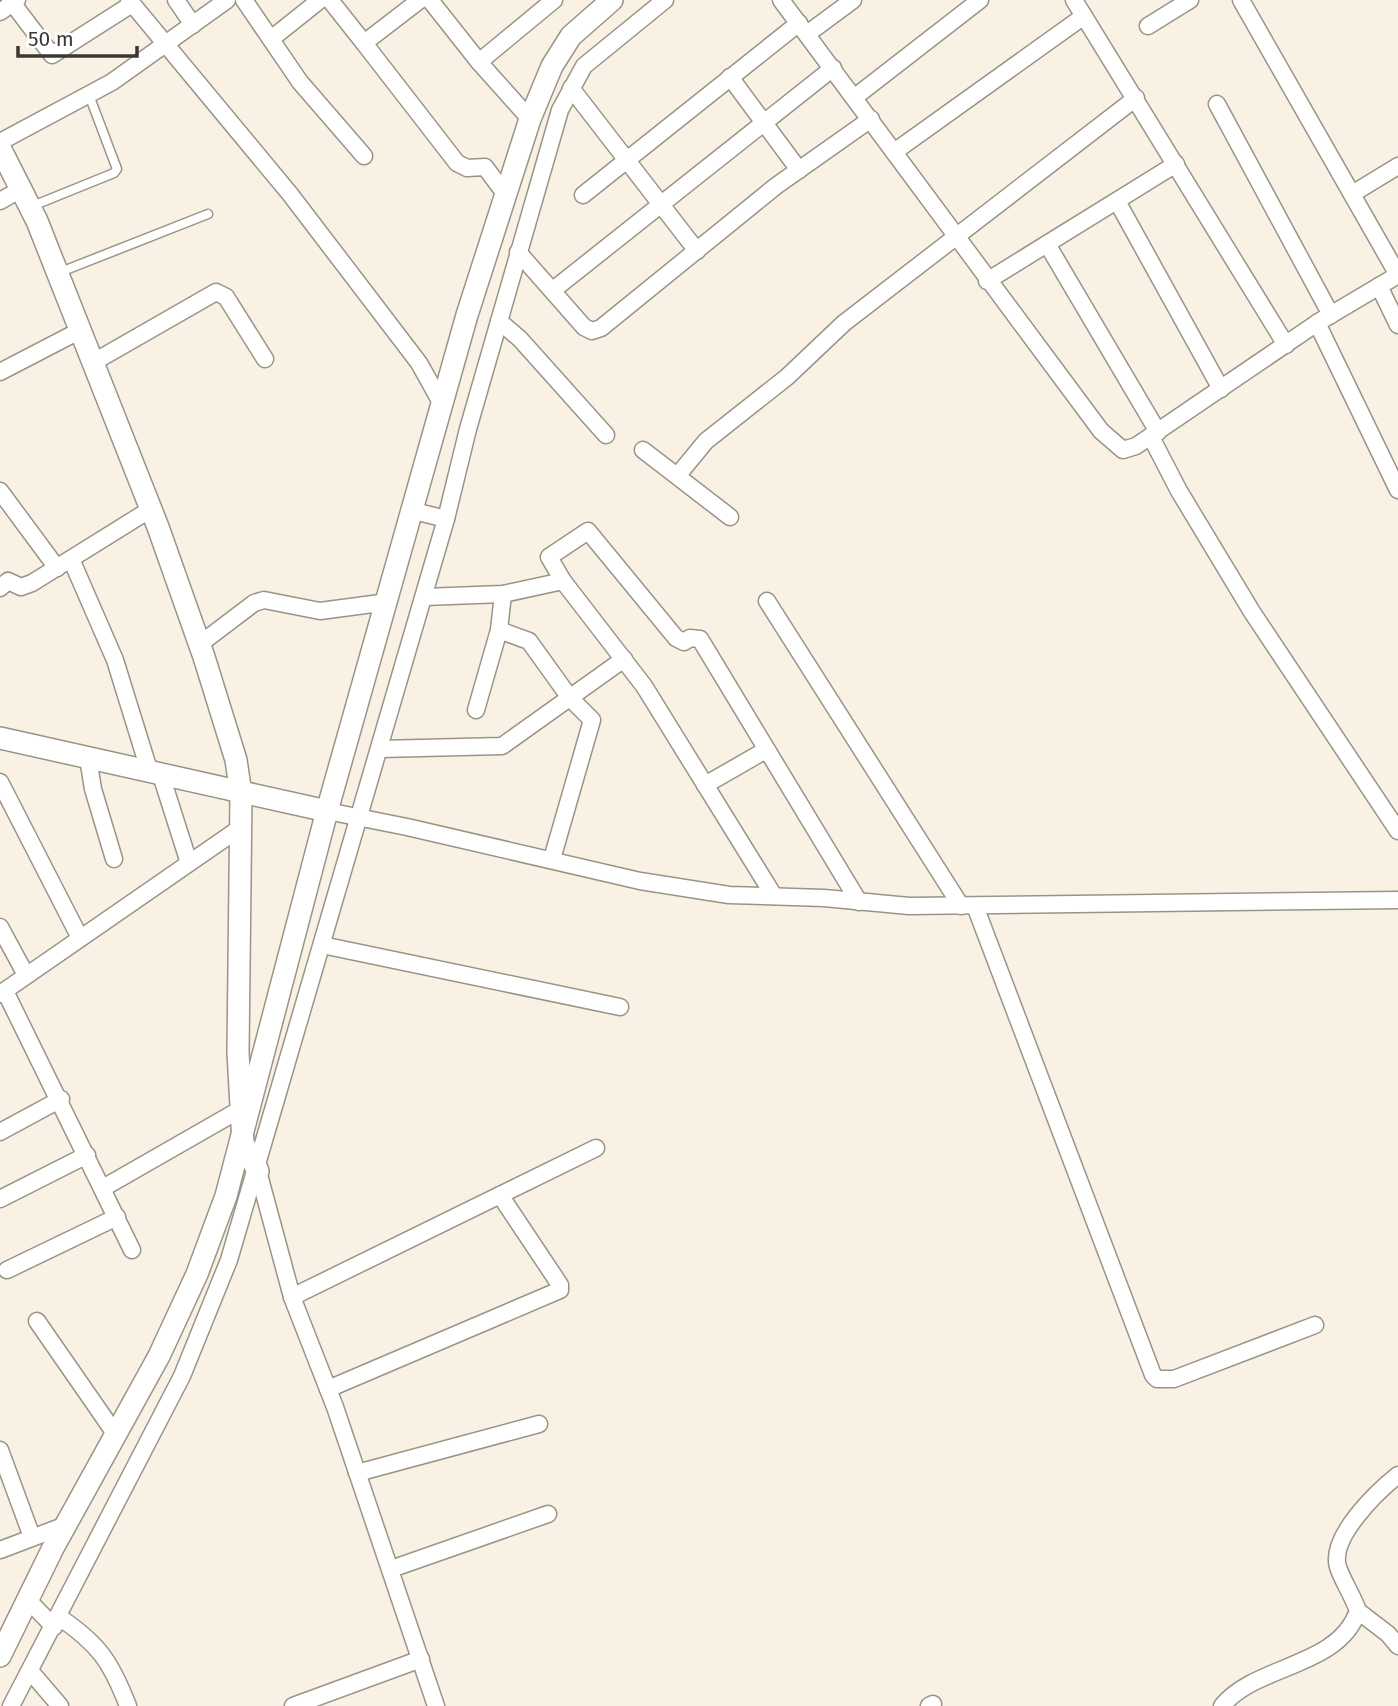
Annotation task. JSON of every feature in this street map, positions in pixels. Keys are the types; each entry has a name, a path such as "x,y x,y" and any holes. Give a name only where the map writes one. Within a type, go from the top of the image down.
{"street":[{"path":"176,0 193,24"},
{"path":"0,142 89,96 227,0"},
{"path":"244,0 314,100 364,156"},
{"path":"271,38 320,0"},
{"path":"330,0 450,154 462,166 485,167 506,195"},
{"path":"364,43 420,0"},
{"path":"430,0 479,62 530,119"},
{"path":"479,62 554,0"},
{"path":"0,1657 44,1613 182,1376 229,1260 250,1156 343,815 380,749 424,597 443,406 467,315 530,119 552,66 571,36 612,0"},
{"path":"11,1706 32,1672 66,1525 159,1356 188,1296 226,1196 250,1156 322,945 343,815 388,602 431,516 499,321 560,110 584,66 665,0"},
{"path":"781,0 855,97 987,281 1111,442 1123,450 1155,434 1324,319 1398,275 1241,0"},
{"path":"583,195 730,77 803,28 853,0"},
{"path":"855,97 981,0"},
{"path":"1074,0 1286,345"},
{"path":"1148,26 1190,0"},
{"path":"10,4 52,55 131,2 290,194 419,363 443,406"},
{"path":"894,152 1084,16"},
{"path":"553,290 833,68"},
{"path":"730,77 799,170"},
{"path":"571,88 697,251"},
{"path":"678,475 706,441 787,377 844,323 1136,98"},
{"path":"1217,104 1324,319 1398,490"},
{"path":"518,252 584,327 592,331 601,328 799,170 871,119"},
{"path":"0,148 27,198 151,509 200,644 236,760 241,794 238,1052 241,1109 250,1156 292,1297 328,1389 436,1706"},
{"path":"987,281 1176,164"},
{"path":"1352,194 1398,166"},
{"path":"0,201 27,198"},
{"path":"1117,201 1221,388"},
{"path":"1047,244 1155,434 1179,491 1252,612 1398,831"},
{"path":"1379,286 1398,325"},
{"path":"92,363 216,292 226,297 265,359"},
{"path":"499,321 520,338 606,435"},
{"path":"0,372 79,331"},
{"path":"643,450 730,517"},
{"path":"0,491 64,563 115,660 189,863"},
{"path":"0,588 12,581 25,586 151,509"},
{"path":"774,896 646,689 564,582 549,557 584,532 592,533 676,638 684,642 690,638 700,639 859,902"},
{"path":"424,597 503,594 564,582"},
{"path":"476,710 499,630 503,594"},
{"path":"200,644 254,603 264,600 320,611 388,602"},
{"path":"767,601 968,906 1153,1375 1157,1379 1174,1379 1315,1325"},
{"path":"499,630 529,641 570,698 592,720 552,859"},
{"path":"380,749 502,746 624,660"},
{"path":"0,737 241,794 690,890 909,906 1398,900"},
{"path":"705,785 766,750"},
{"path":"88,758 93,789 114,859"},
{"path":"0,782 80,938"},
{"path":"132,1250 61,1099 3,992 240,828"},
{"path":"0,927 26,975"},
{"path":"322,945 620,1007"},
{"path":"0,1132 61,1099"},
{"path":"103,1188 241,1109"},
{"path":"292,1297 596,1148"},
{"path":"0,1199 87,1155"},
{"path":"328,1389 560,1290 560,1284 500,1195"},
{"path":"7,1270 117,1217"},
{"path":"37,1321 117,1435"},
{"path":"357,1473 539,1424"},
{"path":"0,1450 32,1537"},
{"path":"1398,1475 1374,1494 1337,1553 1337,1566 1358,1611 1398,1646"},
{"path":"391,1569 548,1514"},
{"path":"0,1550 66,1525"},
{"path":"1222,1706 1240,1691 1330,1646 1345,1635 1358,1611"},
{"path":"44,1613 87,1636 106,1657 128,1706"},
{"path":"293,1706 421,1659"},
{"path":"32,1672 60,1706"}],"lane":[{"path":"27,198 114,173 117,169 89,96"},
{"path":"57,274 208,214"}]}
